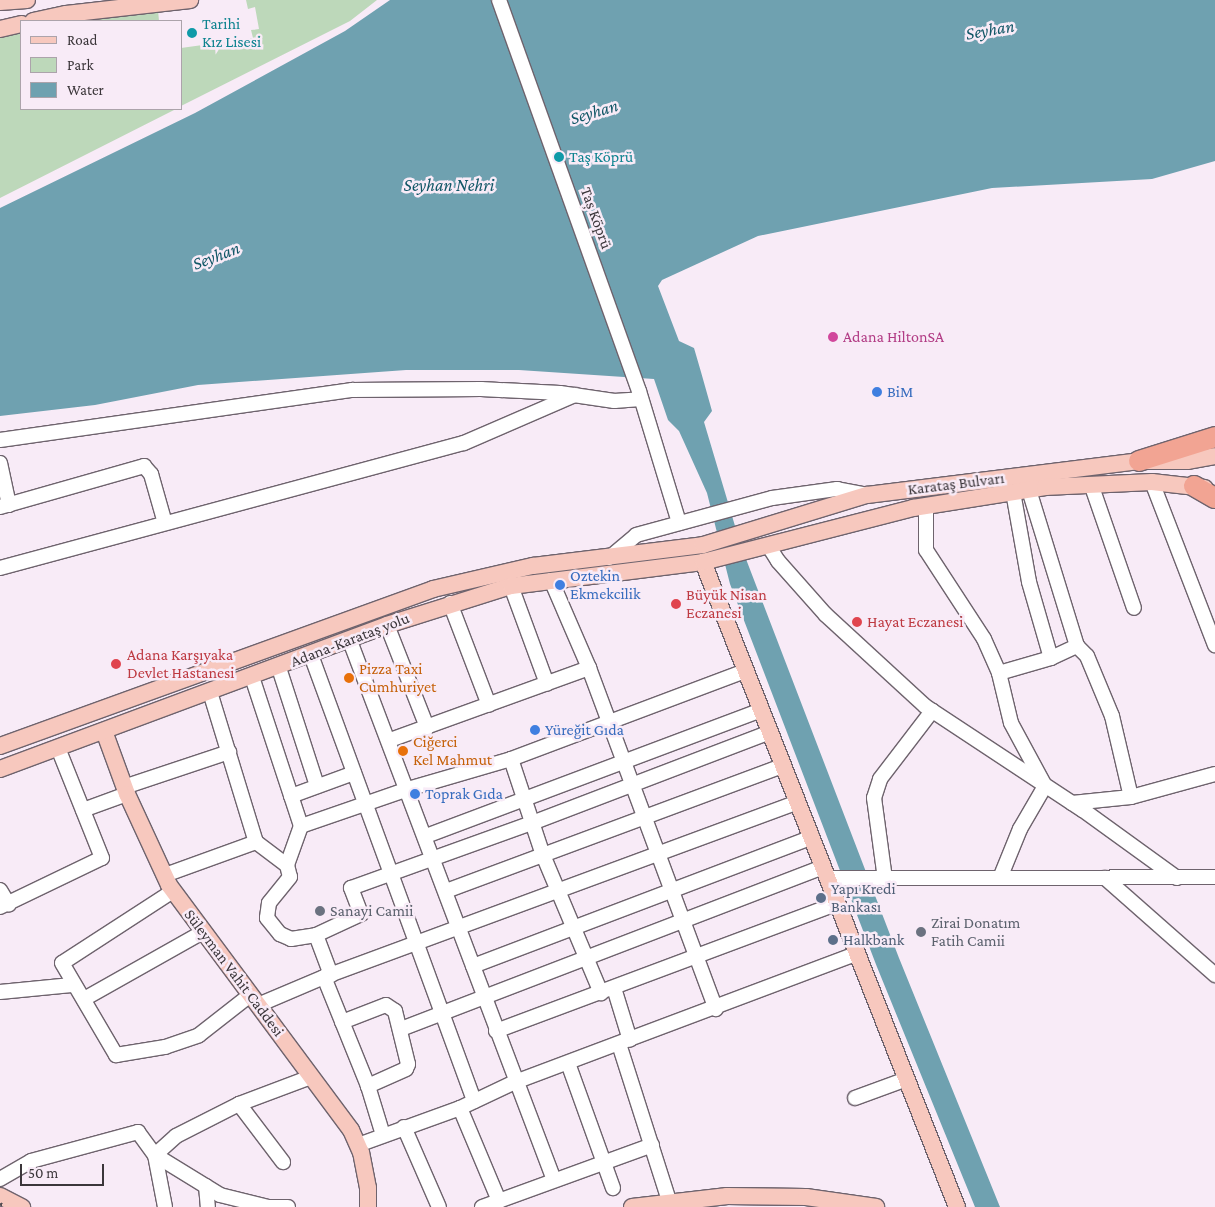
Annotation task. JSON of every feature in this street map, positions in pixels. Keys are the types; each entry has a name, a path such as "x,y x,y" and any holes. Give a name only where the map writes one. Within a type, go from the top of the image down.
{"highway":[{"path":"1138,462 1215,437"},
{"path":"1194,486 1215,498"}],"main road":[{"path":"0,2 27,0"},
{"path":"38,20 66,14 190,0"},
{"path":"0,29 20,24"},
{"name":"Karataş Bulvarı","path":"708,561 747,542 867,495 1138,462 1186,461 1215,456"},
{"name":"Karataş Bulvarı","path":"703,545 747,542 768,545 926,506 1029,490 1091,484 1152,482 1215,490"},
{"name":"Adana-Karataş yolu","path":"0,746 433,589 534,566 703,545"},
{"path":"708,561 745,671 812,837 830,874 838,903 957,1207"},
{"name":"Adana-Karataş yolu","path":"0,769 350,642 387,625 511,586 708,561"},
{"name":"Süleyman Vahit Caddesi","path":"104,731 125,791 173,891 351,1130 358,1145 368,1188 368,1207"},
{"path":"0,1196 22,1207"},
{"path":"632,1207 669,1200 727,1196 806,1197 876,1207"}],"street":[{"name":"Taș Köprü","path":"499,0 640,395 679,523"},
{"path":"0,440 352,390 421,388 576,395 614,401 640,395"},
{"path":"0,568 464,443 576,395"},
{"path":"1,470 5,506 144,466 151,474 165,523"},
{"path":"1152,482 1215,645"},
{"path":"1091,484 1134,608"},
{"path":"609,558 636,534 799,492 836,489 867,495"},
{"path":"1029,490 1077,646 1087,656 1112,716 1131,797"},
{"path":"1013,492 1029,582 1051,658"},
{"path":"926,506 926,550 984,639 999,672 1011,724 1045,786"},
{"path":"768,545 778,561 826,615 932,711 1072,803 1177,878"},
{"path":"551,580 589,668 656,854 716,1009"},
{"path":"511,586 547,684"},
{"path":"450,604 489,705"},
{"path":"387,625 427,727"},
{"path":"350,642 390,740 515,1082 554,1180"},
{"path":"999,672 1051,658 1077,646"},
{"path":"311,655 440,1013 474,1101"},
{"path":"279,668 317,786"},
{"path":"390,740 589,668"},
{"path":"300,826 408,789 511,759 610,724 745,671"},
{"path":"252,677 300,826 287,865 290,877 269,903 267,918 280,934 291,939 316,935 361,914 350,888 434,860 770,732"},
{"path":"210,692 256,842 287,865"},
{"path":"426,836 524,801 762,710"},
{"path":"883,879 874,798 880,779 932,711"},
{"path":"0,890 5,906 102,858 58,748"},
{"path":"83,810 125,791 229,752"},
{"path":"511,759 543,855 573,927 584,960 607,990 624,1042 669,1200"},
{"path":"446,890 784,766"},
{"path":"291,796 354,773"},
{"path":"1072,803 1131,797 1215,774"},
{"path":"1000,878 1020,829 1045,786"},
{"path":"173,891 62,963 72,984 84,999 116,1055 165,1047 198,1035 254,1000 460,928 798,802"},
{"path":"473,966 670,889 812,837"},
{"path":"165,875 256,842"},
{"path":"401,1029 683,922 830,874 883,879 1215,877"},
{"path":"1105,878 1215,975"},
{"path":"496,1031 838,903"},
{"path":"84,999 203,932"},
{"path":"316,935 342,1022 368,1086 383,1135"},
{"path":"358,1145 460,1108 515,1082 716,1009 858,953"},
{"path":"0,992 72,984"},
{"path":"342,1022 386,1005 395,1011 401,1029 408,1064 406,1069 368,1086"},
{"path":"568,1063 613,1188"},
{"path":"155,1155 176,1136 239,1104 311,1077"},
{"path":"855,1098 907,1079"},
{"path":"239,1104 283,1162"},
{"path":"460,1108 499,1200"},
{"path":"404,1127 439,1207"},
{"path":"0,1179 31,1160 138,1132 155,1155 206,1186 228,1197 270,1207 288,1207"},
{"path":"482,1207 652,1145"},
{"path":"155,1155 165,1207"},
{"path":"206,1186 208,1207"}],"green space":[{"path":"246,0 377,0 350,21 182,105 182,48 253,38 251,30 259,29 255,7 248,9"},
{"path":"158,10 159,20 72,20"},
{"path":"20,32 20,110 174,110 0,198 0,38"}],"water":[{"name":"Seyhan Nehri","path":"390,0 1215,0 1215,161 1152,179 992,188 758,236 662,280 658,286 679,341 694,348 712,411 704,422 741,546 899,958 1000,1207 975,1207 877,967 730,584 707,493 679,431 668,420 654,379 519,370 406,370 198,385 95,405 0,416 0,208 195,113 345,31"}],"railway":[{"path":"0,1203 6,1207"}],"place":[{"name":"Tarihi Kız Lisesi","path":"192,33"},
{"name":"Taş Köprü","path":"559,157"},
{"name":"Adana HiltonSA","path":"833,337"},
{"name":"BiM","path":"877,392"},
{"name":"Oztekin Ekmekcilik","path":"560,585"},
{"name":"Büyük Nisan Eczanesi","path":"676,604"},
{"name":"Hayat Eczanesi","path":"857,622"},
{"name":"Adana Karşıyaka Devlet Hastanesi","path":"116,664"},
{"name":"Pizza Taxi Cumhuriyet","path":"349,678"},
{"name":"Yüreğit Gıda","path":"535,730"},
{"name":"Ciğerci Kel Mahmut","path":"403,751"},
{"name":"Toprak Gıda","path":"415,794"},
{"name":"Yapı Kredi Bankası","path":"821,898"},
{"name":"Sanayi Camii","path":"320,911"},
{"name":"Zirai Donatım Fatih Camii","path":"921,932"},
{"name":"Halkbank","path":"833,940"}],"water label":[{"name":"Seyhan","path":"990,30"},
{"name":"Seyhan","path":"594,112"},
{"name":"Seyhan","path":"216,256"}]}
